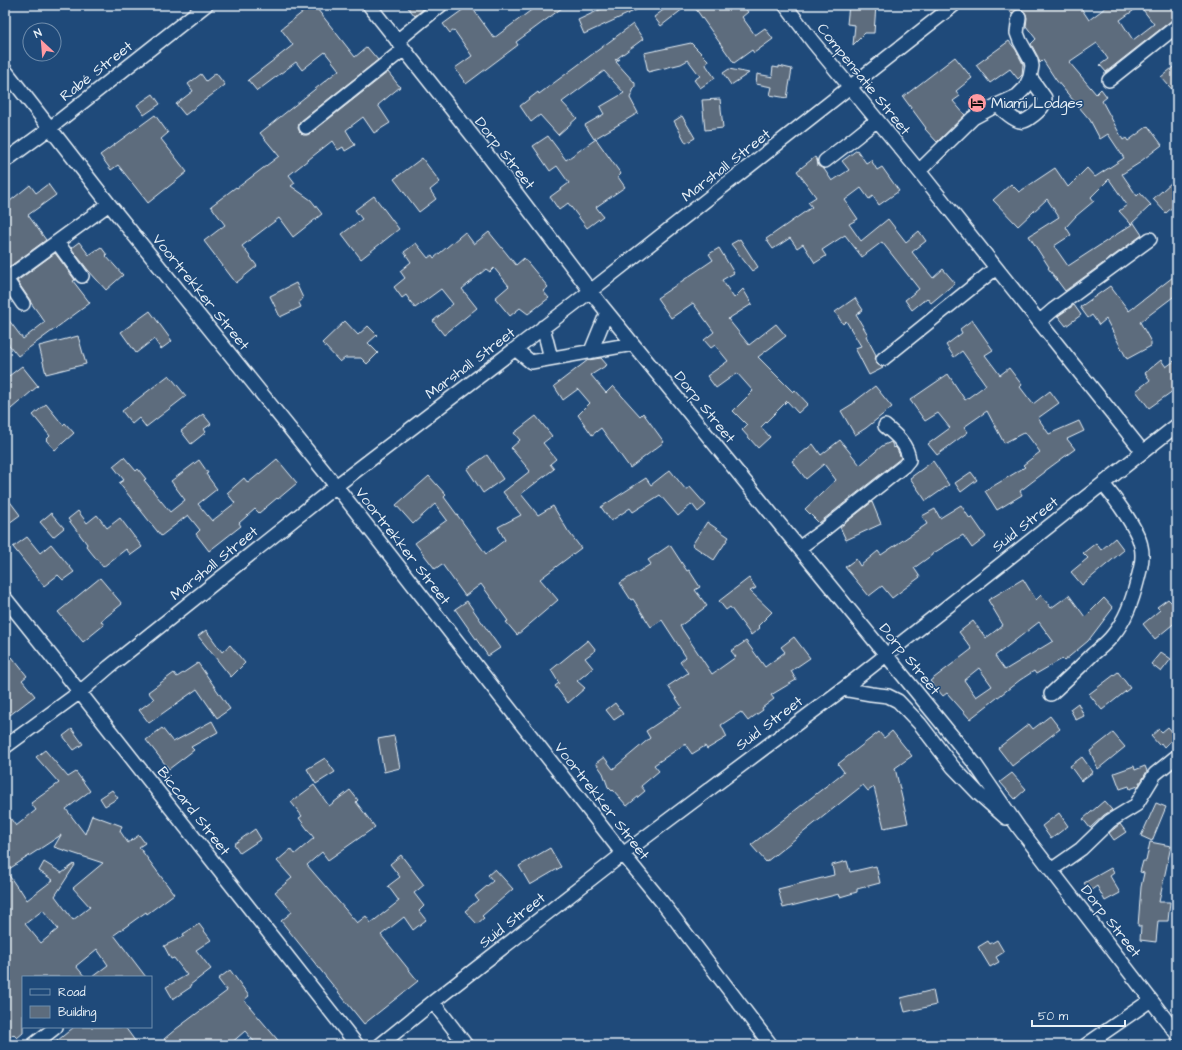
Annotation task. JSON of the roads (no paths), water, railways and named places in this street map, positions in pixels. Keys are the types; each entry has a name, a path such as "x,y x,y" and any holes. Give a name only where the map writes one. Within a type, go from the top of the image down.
{"street":[{"name":"Rabé Street","path":"5,161 50,128 206,5"},
{"name":"Dorp Street","path":"369,5 483,149 590,291 975,764 1019,828 1177,1034"},
{"path":"306,127 400,45 441,5"},
{"name":"Compensatie Street","path":"785,5 813,42 1143,452"},
{"name":"Marshall Street","path":"5,747 80,692 109,666 336,486 590,291 954,5"},
{"path":"919,172 973,118 1020,94 1025,88 1030,77 1032,66 1017,33 1018,17"},
{"path":"1109,80 1177,26"},
{"name":"Voortrekker Street","path":"5,70 109,204 336,486 662,902 771,1045"},
{"path":"997,105 1020,122 1023,122 1035,114 1044,105 1045,98 1030,77"},
{"path":"825,161 876,120"},
{"path":"23,304 5,279 109,204"},
{"path":"1039,322 1053,310 1150,240"},
{"path":"56,242 82,276"},
{"path":"883,359 996,268"},
{"path":"591,352 607,312"},
{"path":"543,327 551,358"},
{"path":"515,349 531,362 633,344"},
{"name":"Suid Street","path":"380,1045 623,854 843,689 885,654 1177,425"},
{"path":"799,548 904,466 909,460 908,451 899,438 885,426"},
{"path":"1051,694 1113,635 1124,618 1131,603 1139,575 1142,557 1141,545 1127,518 1113,496 1103,484"},
{"name":"Biccard Street","path":"5,598 357,1045"},
{"name":"Dorp Street","path":"843,689 888,696 898,701 920,724 953,767 978,794 1019,828"},
{"path":"1051,870 1081,849 1110,821 1136,805 1155,774 1177,756"},
{"path":"1086,1045 1151,1000"},
{"path":"433,1002 466,1045"},
{"path":"33,1045 55,1028"}],"place":[{"name":"Miami Lodges","path":"977,103"}]}
